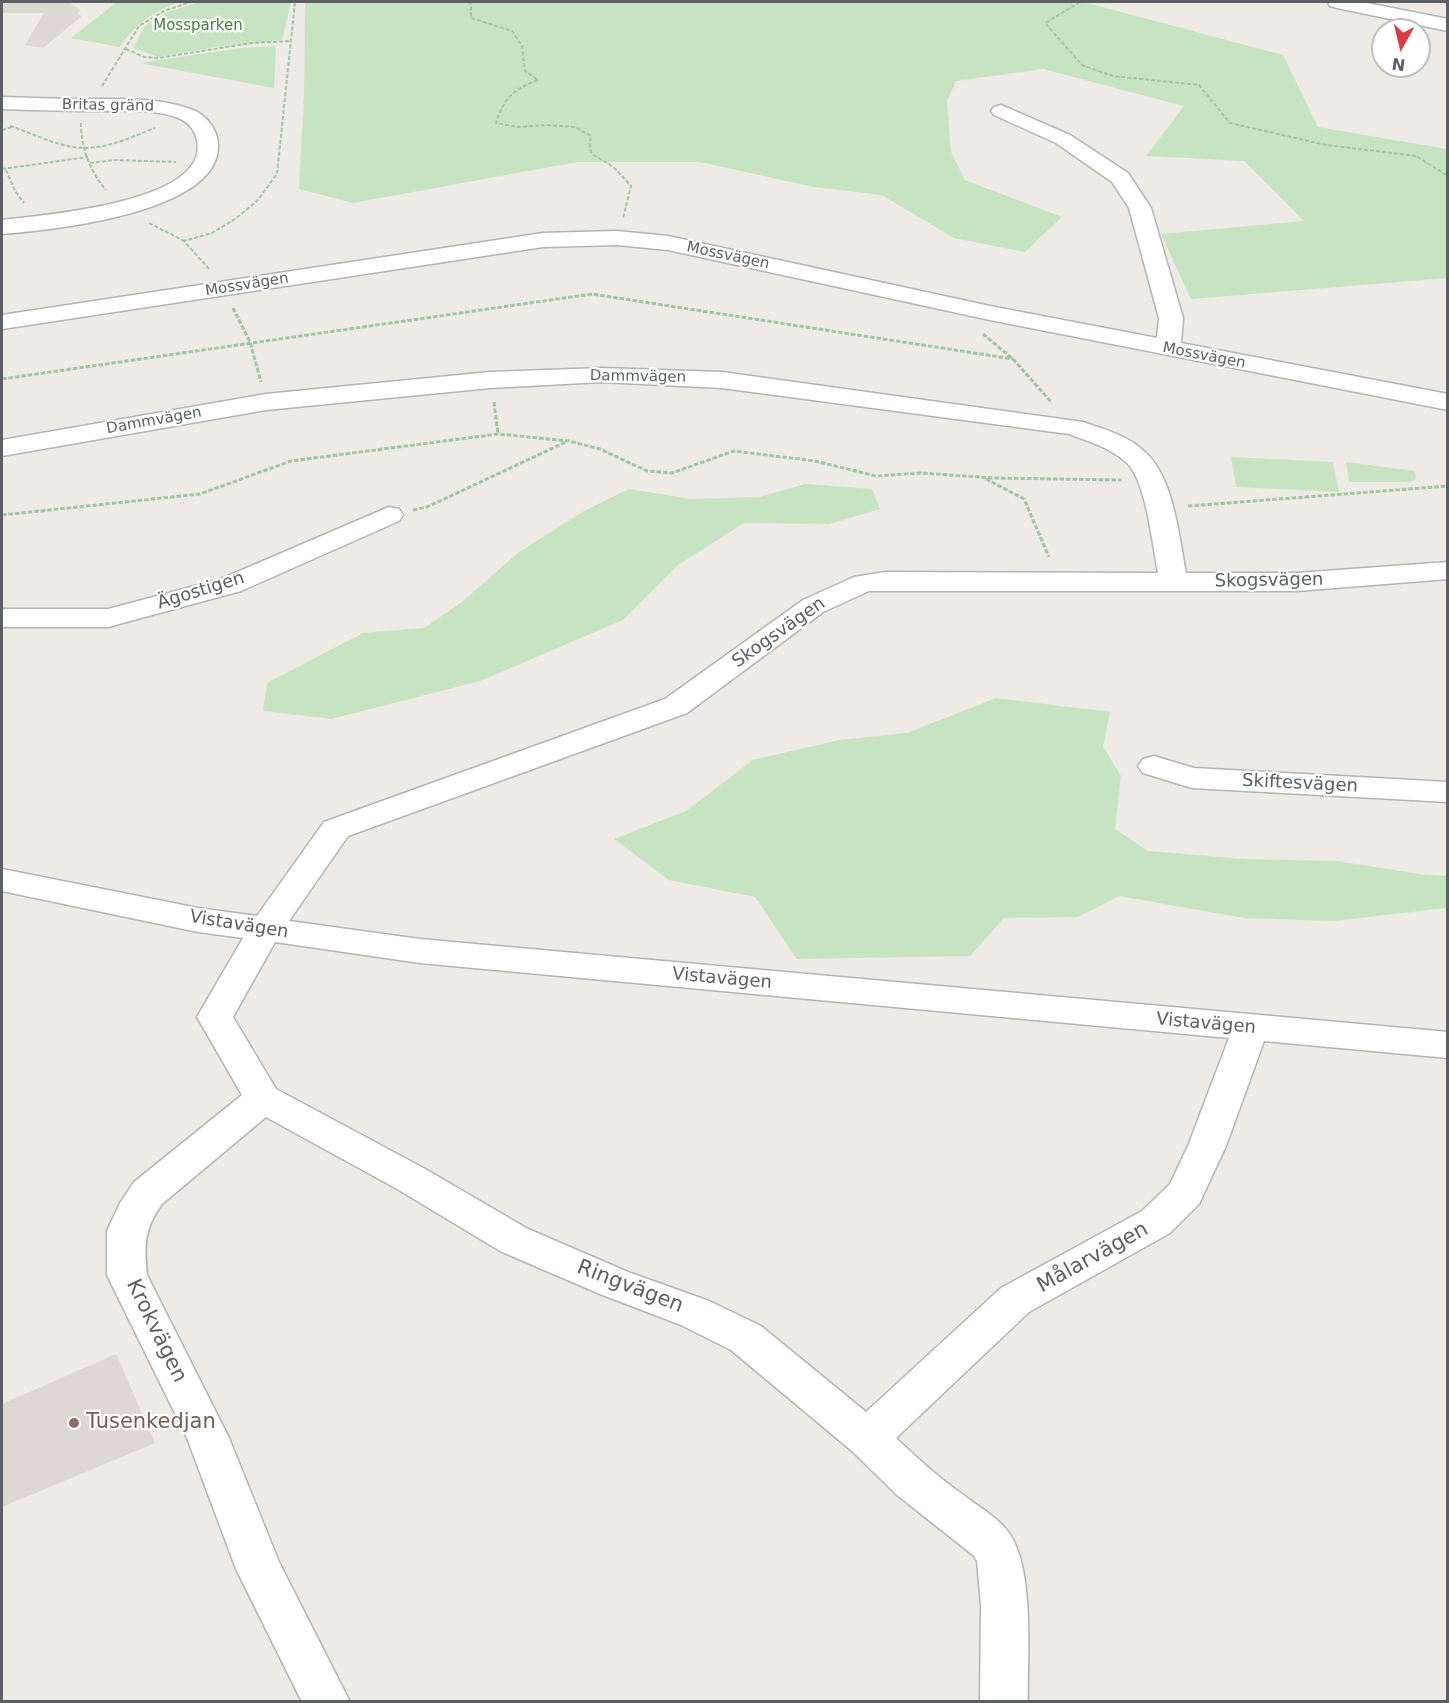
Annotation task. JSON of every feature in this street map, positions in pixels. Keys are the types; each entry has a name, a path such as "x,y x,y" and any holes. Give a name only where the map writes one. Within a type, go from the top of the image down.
{"street":[{"path":"1337,2 1448,25"},
{"name":"Britas gränd","path":"3,114 91,105 155,106 192,118"},
{"path":"1001,111 1063,139 1120,178 1140,208 1165,296 1171,318 1168,349"},
{"path":"2,227 123,209 155,198 182,184 209,160 210,148 205,128 192,118"},
{"name":"Mossvägen","path":"2,322 229,299 543,240 617,238 668,243 1168,349 1448,402"},
{"name":"Dammvägen","path":"2,448 266,402 490,380 602,375 722,380 1074,427 1113,442 1138,459 1157,477 1158,509 1174,582"},
{"name":"Ägostigen","path":"2,618 108,618 120,615 231,585 389,515"},
{"name":"Skogsvägen","path":"265,930 336,829 676,706 813,606 864,583 885,581 1297,582 1448,570"},
{"name":"Skiftesvägen","path":"1154,766 1192,778 1448,792"},
{"name":"Vistavägen","path":"2,880 198,920 431,952 1250,1029 1448,1045"},
{"path":"263,1099 215,1017 265,930"},
{"name":"Målarvägen","path":"867,1438 1015,1300 1156,1222 1185,1194 1207,1146 1250,1029"},
{"name":"Ringvägen","path":"263,1099 412,1180 514,1240 614,1283 695,1313 746,1338 867,1438 912,1482 989,1541 999,1556 1004,1605 1004,1701"},
{"name":"Krokvägen","path":"263,1099 148,1193 133,1213 124,1235 124,1249 127,1275 208,1438 259,1569 327,1701"}],"path":[{"path":"123,209 94,178 80,132 81,119 139,26 164,10 191,2"},
{"path":"183,241 212,233 235,219 257,201 277,174 295,2"},
{"path":"468,2 471,4 471,18 512,31 522,45 522,62 525,71 538,80 519,87 500,109 496,123 518,127 547,125 575,127 591,136 589,148 594,157 609,165 631,186 622,220"},
{"path":"1080,2 1045,23 1082,65 1113,76 1199,85 1230,123 1326,145 1416,156 1448,176"},
{"path":"126,49 144,57 158,58 252,43 291,41"},
{"path":"3,114 14,127 59,143 85,148 97,147 192,118"},
{"path":"2,130 14,127"},
{"path":"2,169 88,157"},
{"path":"90,163 115,160 206,164"},
{"path":"6,170 15,191 24,202 21,208"},
{"path":"160,228 183,241 220,282 250,342 262,387"},
{"path":"2,379 592,294 1013,359"},
{"path":"985,326 982,333 1013,359 1074,427"},
{"path":"490,380 498,434"},
{"path":"2,515 200,494 291,462 498,434 569,441 600,449 647,471 672,473 734,451 814,461 876,476 921,474 984,477 1157,477"},
{"path":"389,515 427,507 569,441"},
{"path":"984,477 1024,499 1042,544 1062,582"},
{"path":"1158,509 1448,486"}],"shaded area":[{"path":"2,2 72,2 71,4 80,10 77,14 82,16 43,48 25,45 44,13 2,13"},
{"name":"Tusenkedjan","path":"116,1354 155,1443 2,1507 2,1404"}],"green space":[{"path":"117,2 179,2 145,20 120,47 71,38"},
{"name":"Mossparken","path":"200,2 291,2 282,40 215,47 158,57 133,48 145,26 167,12"},
{"path":"305,2 1069,2 1091,4 1283,55 1318,127 1447,149 1447,278 1191,299 1161,234 1304,221 1244,161 1146,156 1184,106 1043,69 956,81 947,101 951,152 965,180 1062,217 1025,252 954,238 882,195 814,187 700,162 577,162 353,203 299,189 304,94"},
{"path":"276,46 274,88 139,63 242,48"},
{"path":"1231,457 1333,462 1339,492 1236,487"},
{"path":"1346,462 1415,471 1416,479 1410,482 1349,482"},
{"path":"805,484 872,489 880,509 829,524 744,523 678,565 623,620 480,681 331,719 263,711 267,683 363,633 424,628 462,602 519,552 584,511 629,489 691,499 760,497"},
{"path":"996,698 1110,712 1103,747 1121,776 1115,829 1148,851 1244,859 1336,861 1447,876 1447,908 1333,921 1244,918 1119,896 1078,917 1004,918 970,956 797,959 755,897 669,880 614,839 686,811 753,760 839,740 907,733"}],"place":[{"name":"Tusenkedjan","path":"74,1423"}]}
